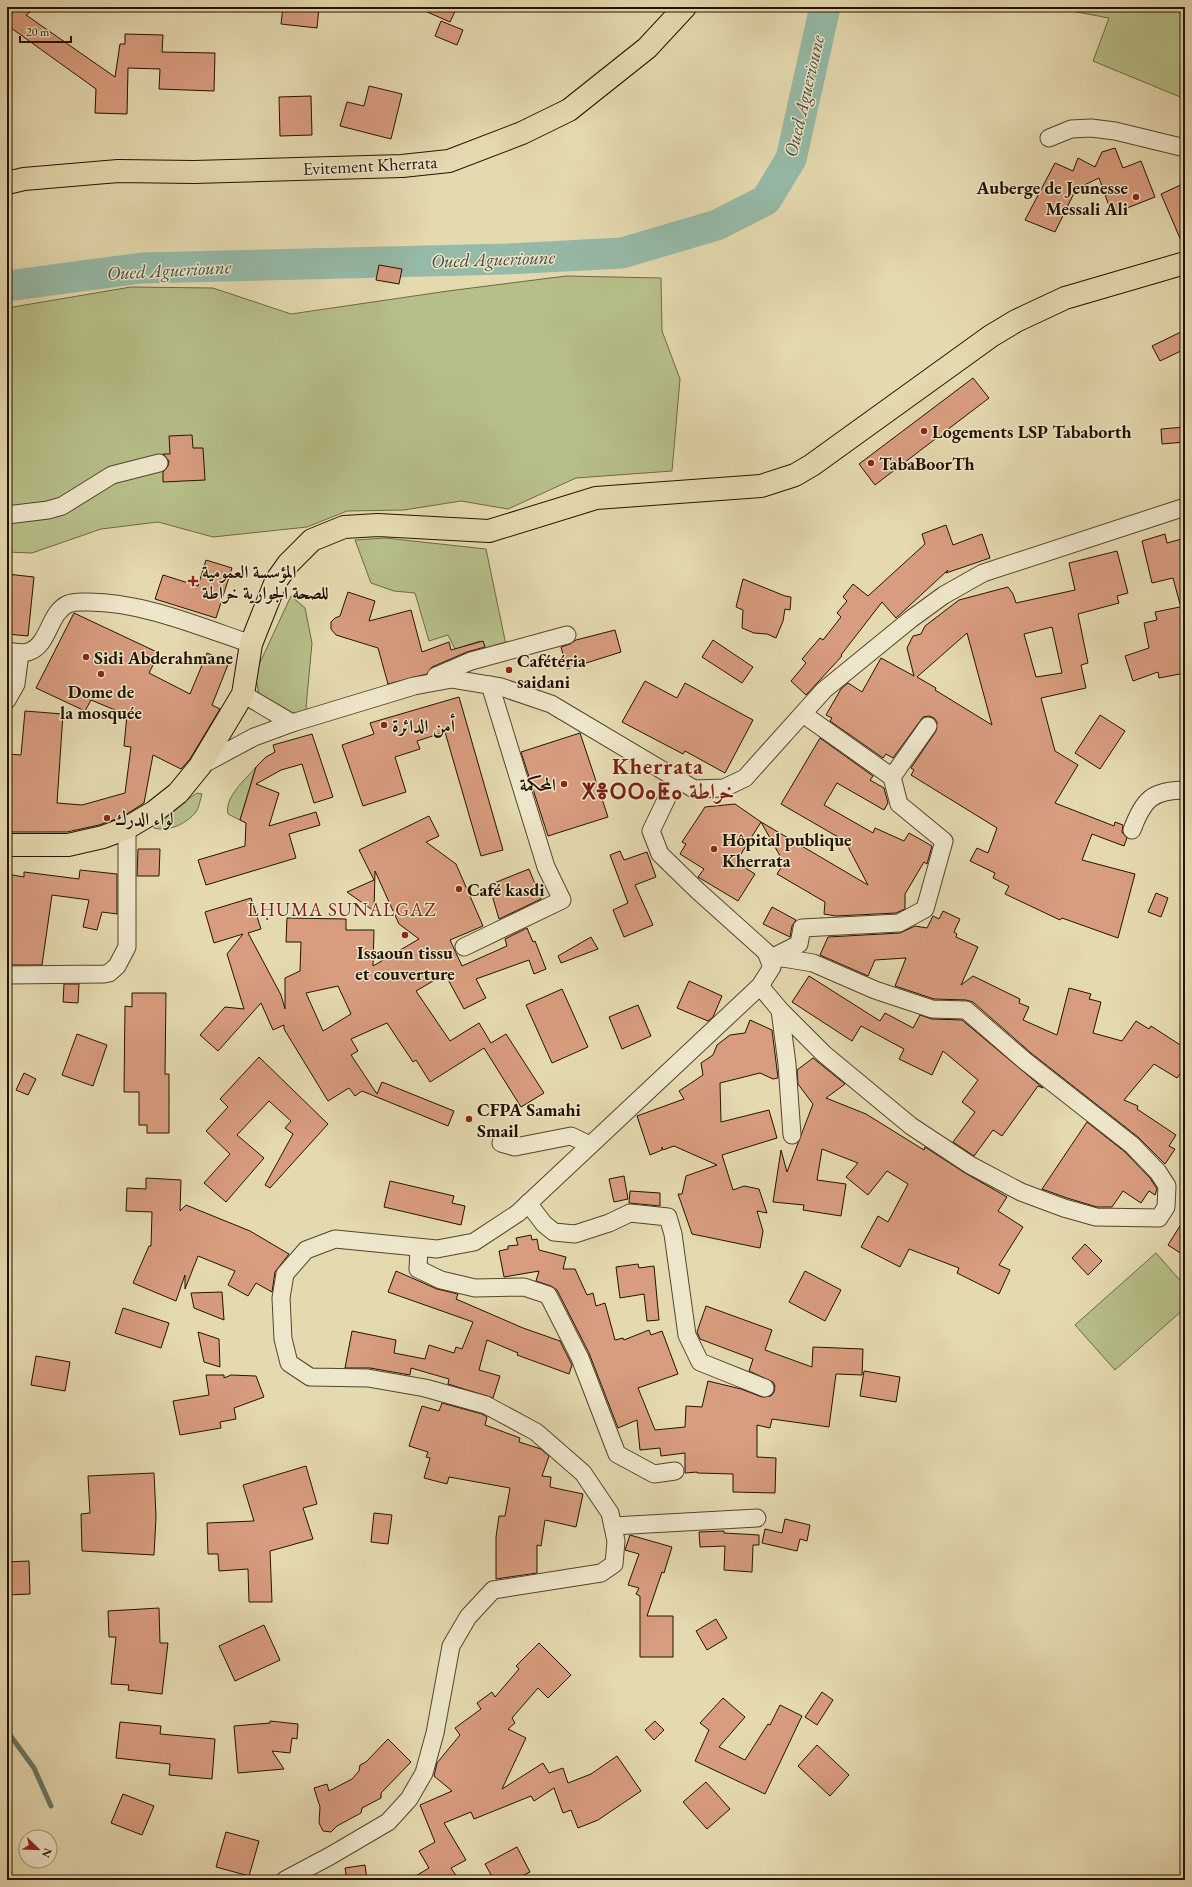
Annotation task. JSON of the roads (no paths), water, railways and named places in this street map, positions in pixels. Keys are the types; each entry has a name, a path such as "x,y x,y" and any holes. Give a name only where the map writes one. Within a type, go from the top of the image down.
{"main road":[{"name":"Evitement Kherrata","path":"7,183 24,179 118,171 194,172 402,166 449,161 522,133 569,110 647,48 679,11"},
{"path":"7,845 68,845 103,837 127,828 154,812 172,798 200,766 244,694 251,644 276,581 288,564 312,540 344,527 378,525 488,531 524,522 579,502 596,498 761,486 779,481 812,465 991,336 1016,321 1065,298 1185,263"}],"street":[{"path":"1048,138 1071,129 1091,128 1114,131 1185,148"},
{"path":"7,515 48,510 62,506 112,475 159,463"},
{"path":"200,766 254,738 292,723 414,686 452,678 501,687 551,704 676,780 694,789 724,788 745,778 824,690 910,619 944,595 983,573 1185,507"},
{"path":"7,700 16,684 14,652 27,652 34,649 40,643 62,608 76,602 110,602 131,605 251,644"},
{"path":"414,686 471,661 567,635"},
{"path":"464,947 562,900 546,867 490,685"},
{"path":"244,694 292,723"},
{"path":"769,959 799,944 802,928 899,923 925,909 944,841 899,804 892,777 803,714"},
{"path":"892,777 928,726"},
{"path":"285,1880 388,1822 409,1799 424,1773 435,1733 451,1646 468,1617 493,1590 601,1573 614,1564 616,1541 610,1513 582,1473 536,1432 486,1405 425,1388 375,1379 310,1377 289,1363 283,1339 281,1298 285,1274 306,1250 335,1239 437,1250 474,1242 518,1213 760,986 772,967 766,952 698,891 660,854 651,831 676,780"},
{"path":"1132,830 1140,810 1154,795 1173,790 1185,790"},
{"path":"7,975 104,974 109,973 117,966 128,947 127,828"},
{"path":"760,986 780,1010 824,1054 911,1126 970,1165 1021,1192 1064,1208 1096,1217 1160,1218 1166,1207 1167,1186 1158,1172 1132,1145 1025,1061 966,1010 932,1009 875,990 813,963 783,958 769,959"},
{"path":"780,1010 787,1064 792,1135"},
{"path":"501,1143 515,1147 572,1136 590,1145"},
{"path":"528,1203 544,1224 554,1232 575,1234 609,1223 630,1213 668,1217 673,1234 687,1335 700,1362 765,1388"},
{"path":"419,1248 418,1269 441,1280 475,1288 524,1287 548,1295 580,1358 617,1454 654,1474 675,1471"},
{"path":"612,1526 757,1518"}],"waterway":[{"name":"Oued Aguerioune","path":"7,286 142,268 507,259 622,253 717,225 766,200 791,159 825,7"},
{"path":"7,1731 34,1768 51,1806"}],"place":[{"name":"Auberge de Jeunesse Messali Ali","path":"1136,197"},
{"name":"Logements LSP Tababorth","path":"924,431"},
{"name":"TabaBoorTh","path":"871,463"},
{"name":"المؤسسة العمومية للصحة الجوارية خراطة","path":"193,581"},
{"name":"Sidi Abderahmane","path":"86,657"},
{"name":"Cafétéria saidani","path":"509,670"},
{"name":"Dome de la mosquée","path":"101,674"},
{"name":"أمن الدائرة","path":"384,725"},
{"name":"المحكمة","path":"564,784"},
{"name":"لواء الدرك","path":"107,818"},
{"name":"Hôpital publique Kherrata","path":"714,849"},
{"name":"Café kasdi","path":"459,889"},
{"name":"Issaoun tissu et couverture","path":"405,935"},
{"name":"CFPA Samahi Smail","path":"469,1119"}],"district":[{"name":"Kherrata ⵅⴻⵔⵔⴰⵟⴰ خراطة","path":"658,778"},
{"name":"LḤUMA SUNALGAZ","path":"342,909"}]}
